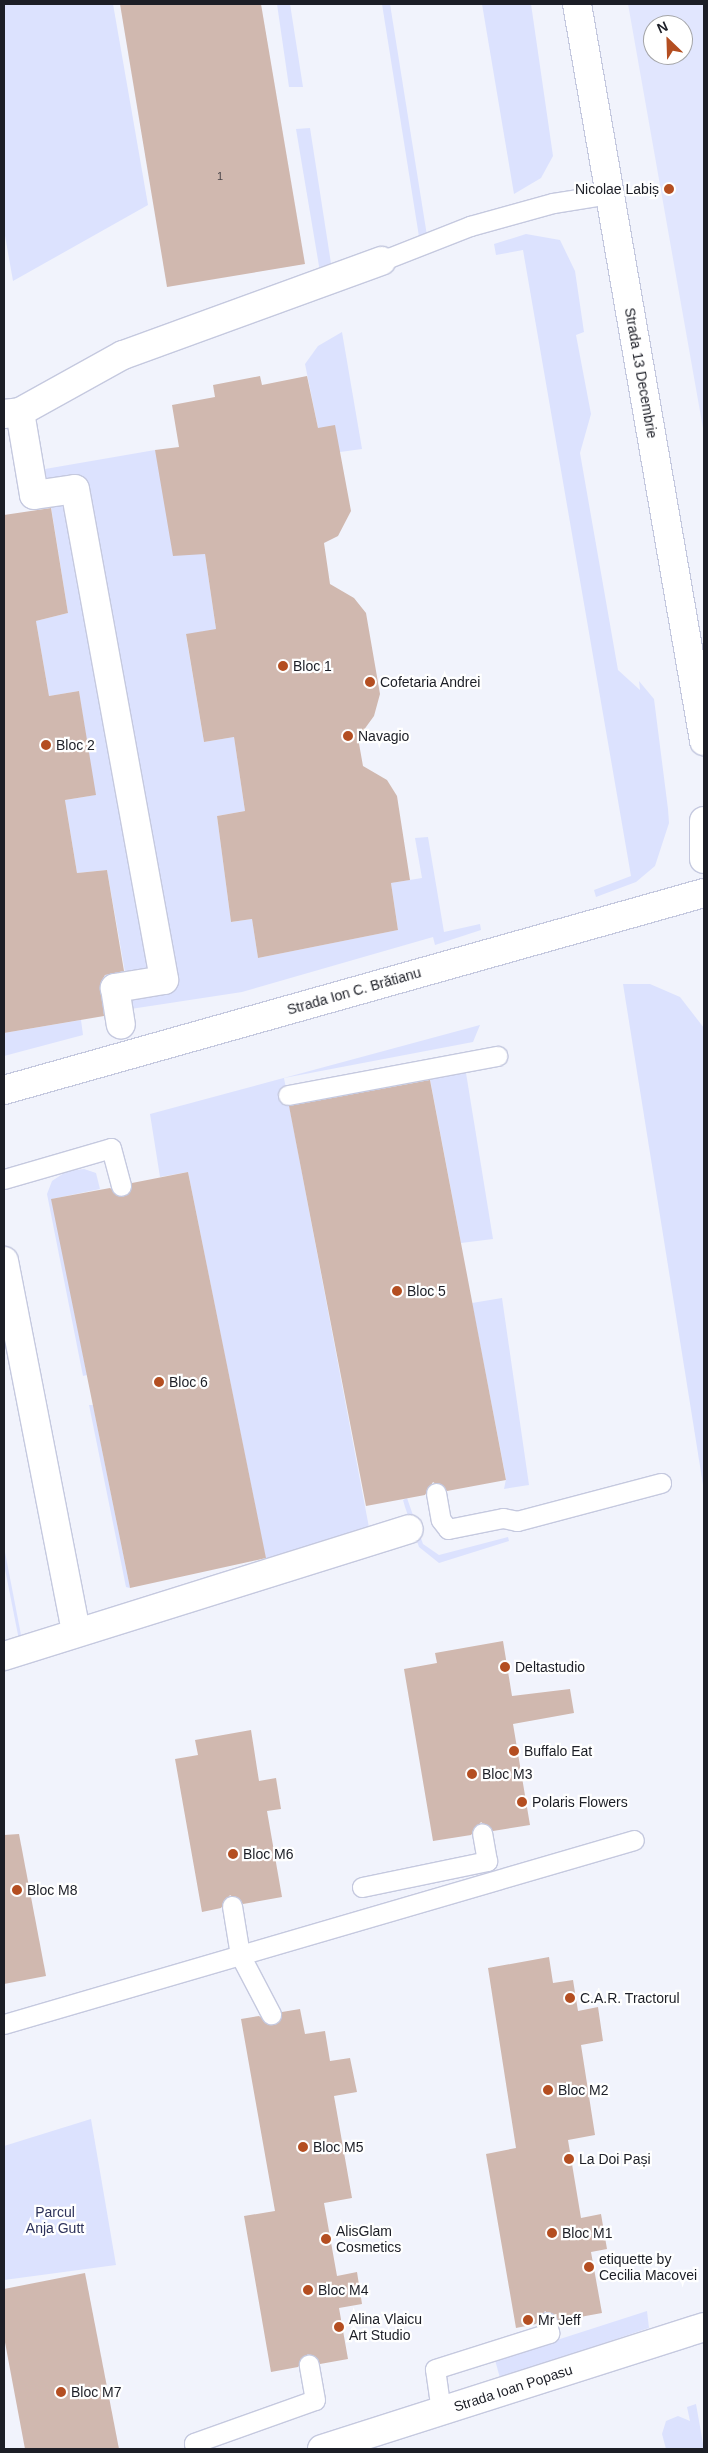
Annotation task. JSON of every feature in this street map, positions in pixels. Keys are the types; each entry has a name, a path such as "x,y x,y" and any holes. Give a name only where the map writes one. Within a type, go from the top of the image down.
{"street":[{"name":"Strada 13 Decembrie","path":"577,4 704,741"},
{"path":"121,1024 115,988 164,980 75,490 34,495 12,413 123,355 381,261"},
{"path":"704,820 704,859"},
{"name":"Strada Ion C. Brătianu","path":"4,1090 704,893"},
{"path":"4,1261 76,1632"},
{"path":"4,1656 409,1529"},
{"name":"Strada Ioan Popasu","path":"322,2449 704,2327"}],"lane":[{"path":"381,261 470,226 553,203 610,194"},
{"path":"288,1095 497,1056"},
{"path":"4,1180 111,1148 121,1186"},
{"path":"436,1493 441,1520 448,1529 503,1518 517,1521 661,1483"},
{"path":"362,1887 487,1860 482,1833"},
{"path":"4,2024 634,1840"},
{"path":"232,1906 240,1955 271,2014"},
{"path":"441,2411 435,2369 549,2333 547,2322"},
{"path":"195,2449 194,2443 315,2400 309,2366"}],"shaded area":[{"path":"628,4 704,4 704,434"}],"green space":[{"path":"4,4 113,4 148,205 13,281 4,230"},
{"path":"277,4 290,4 303,87 289,87"},
{"path":"382,4 390,4 428,242 420,243"},
{"path":"482,4 531,4 553,156 541,178 514,194"},
{"path":"310,128 332,270 320,272 296,129"},
{"path":"526,234 560,240 575,271 584,332 576,335 591,414 580,453 618,670 640,690 639,681 654,699 668,809 669,823 655,866 636,882 596,897 594,890 631,876 523,250 496,255 494,244"},
{"path":"342,332 362,449 340,452 318,428 305,364 318,346"},
{"path":"155,450 205,554 216,629 186,635 204,742 234,737 245,811 217,816 231,922 252,919 258,958 398,930 391,883 422,878 415,838 428,837 444,932 480,924 481,930 435,945 433,937 242,992 111,1012 105,975 125,972 107,870 77,873 65,800 95,795 79,691 49,696 36,621 68,613 45,469"},
{"path":"623,984 650,984 680,997 704,1028 704,1491"},
{"path":"81,1020 83,1035 4,1056 4,1033"},
{"path":"480,1025 473,1042 284,1078 371,1538 266,1560 188,1172 160,1177 150,1114"},
{"path":"466,1073 493,1239 461,1243 430,1079"},
{"path":"84,1169 96,1173 100,1189 52,1199 87,1375 83,1376 47,1194 52,1181 67,1171"},
{"path":"502,1298 529,1485 504,1489 506,1479 472,1303"},
{"path":"89,1405 93,1405 130,1588 126,1587"},
{"path":"407,1498 423,1544 439,1555 508,1537 509,1541 439,1563 419,1547 403,1500"},
{"path":"4,1547 22,1640 19,1640 4,1564"},
{"name":"Parcul Anja Gutt","path":"91,2119 116,2265 4,2280 4,2146"},
{"path":"647,2311 649,2328 500,2378 495,2360"},
{"path":"696,2404 704,2449 666,2449 662,2434 666,2421 678,2416 690,2421 687,2407"}],"building":[{"path":"120,4 261,4 305,264 167,287"},
{"name":"Bloc 1","path":"260,376 262,385 307,376 318,428 335,425 351,511 338,536 324,543 330,584 354,598 366,613 380,694 374,716 358,738 363,766 387,780 397,796 410,880 391,883 398,930 258,958 252,919 231,922 217,816 245,811 234,737 204,742 186,634 216,629 205,554 173,556 155,450 179,447 172,405 215,397 213,385"},
{"name":"Bloc 2","path":"51,508 68,613 36,621 49,696 79,691 96,795 65,800 77,873 107,870 124,971 105,975 101,982 104,1016 4,1033 4,515"},
{"name":"Bloc 5","path":"430,1080 506,1480 447,1491 433,1482 425,1495 366,1506 289,1106"},
{"name":"Bloc 6","path":"188,1172 266,1558 130,1588 51,1199 110,1188 123,1197 132,1183"},
{"name":"Bloc M3","path":"503,1641 512,1696 570,1689 574,1713 513,1724 530,1825 493,1831 481,1822 471,1835 433,1841 404,1669 437,1663 435,1653"},
{"name":"Bloc M6","path":"251,1730 259,1781 276,1778 281,1809 267,1811 282,1897 243,1904 230,1895 221,1908 202,1912 175,1759 198,1755 195,1740"},
{"name":"Bloc M8","path":"19,1834 46,1976 4,1984 4,1835"},
{"path":"549,1957 553,1983 573,1980 578,2011 598,2007 603,2041 581,2045 595,2135 568,2140 581,2218 601,2214 607,2249 591,2252 602,2313 558,2321 545,2311 536,2324 516,2328 486,2154 516,2148 488,1968"},
{"path":"300,2009 305,2034 325,2031 330,2061 350,2058 357,2092 334,2096 352,2198 324,2203 337,2276 357,2272 362,2304 339,2308 348,2359 320,2364 308,2354 298,2367 271,2372 244,2216 275,2211 241,2019 259,2016 271,2025 280,2020 282,2012"},
{"name":"Bloc M7","path":"85,2273 119,2449 25,2449 4,2337 4,2289"}],"place":[{"name":"Nicolae Labiș","path":"669,189"},
{"name":"Bloc 1","path":"283,666"},
{"name":"Cofetaria Andrei","path":"370,682"},
{"name":"Navagio","path":"348,736"},
{"name":"Bloc 2","path":"46,745"},
{"name":"Bloc 5","path":"397,1291"},
{"name":"Bloc 6","path":"159,1382"},
{"name":"Deltastudio","path":"505,1667"},
{"name":"Buffalo Eat","path":"514,1751"},
{"name":"Bloc M3","path":"472,1774"},
{"name":"Polaris Flowers","path":"522,1802"},
{"name":"Bloc M6","path":"233,1854"},
{"name":"Bloc M8","path":"17,1890"},
{"name":"C.A.R. Tractorul","path":"570,1998"},
{"name":"Bloc M2","path":"548,2090"},
{"name":"Bloc M5","path":"303,2147"},
{"name":"La Doi Pași","path":"569,2159"},
{"name":"Bloc M1","path":"552,2233"},
{"name":"AlisGlam Cosmetics","path":"326,2239"},
{"name":"etiquette by Cecilia Macovei","path":"589,2267"},
{"name":"Bloc M4","path":"308,2290"},
{"name":"Mr Jeff","path":"528,2320"},
{"name":"Alina Vlaicu Art Studio","path":"339,2327"},
{"name":"Bloc M7","path":"61,2392"}]}
